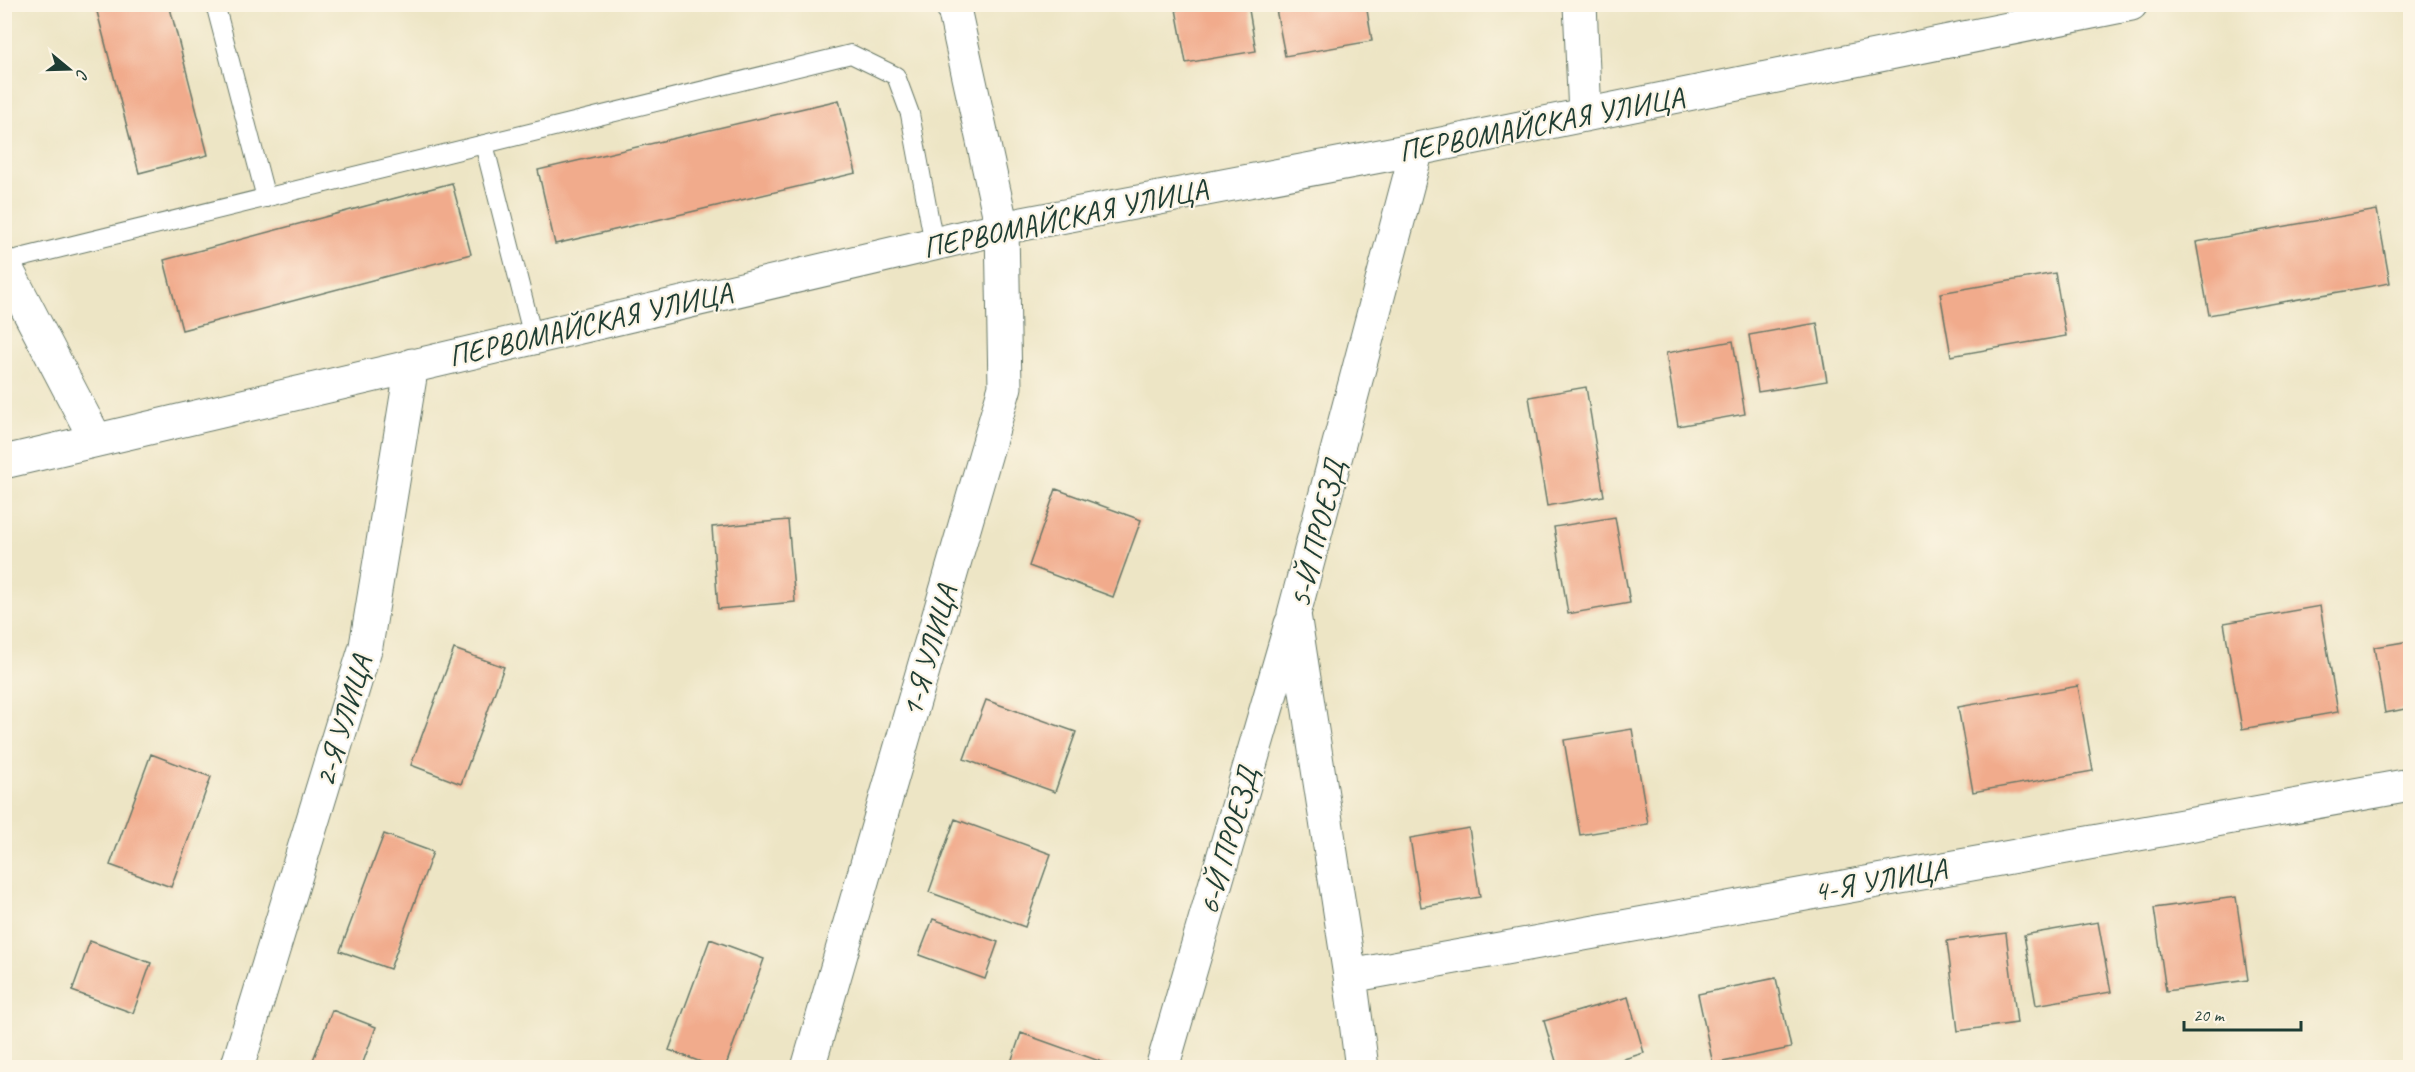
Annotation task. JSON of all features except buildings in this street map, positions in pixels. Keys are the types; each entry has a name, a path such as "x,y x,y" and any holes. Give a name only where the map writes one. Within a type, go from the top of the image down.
{"street":[{"name":"1-Я УЛИЦА","path":"808,1068 1005,387 1002,228 954,4"},
{"path":"1581,4 1585,115"},
{"name":"ПЕРВОМАЙСКАЯ УЛИЦА","path":"4,462 1002,228 1417,149 2131,4"},
{"name":"5-Й ПРОЕЗД","path":"1362,1068 1294,614 1417,149"},
{"path":"4,263 96,441"},
{"name":"2-Я УЛИЦА","path":"237,1068 366,646 412,365"},
{"name":"6-Й ПРОЕЗД","path":"1162,1068 1294,614"},
{"name":"4-Я УЛИЦА","path":"1350,976 2410,785"}],"lane":[{"path":"215,4 266,198"},
{"path":"4,263 851,54 896,76 910,114 934,244"},
{"path":"484,144 533,337"}]}
